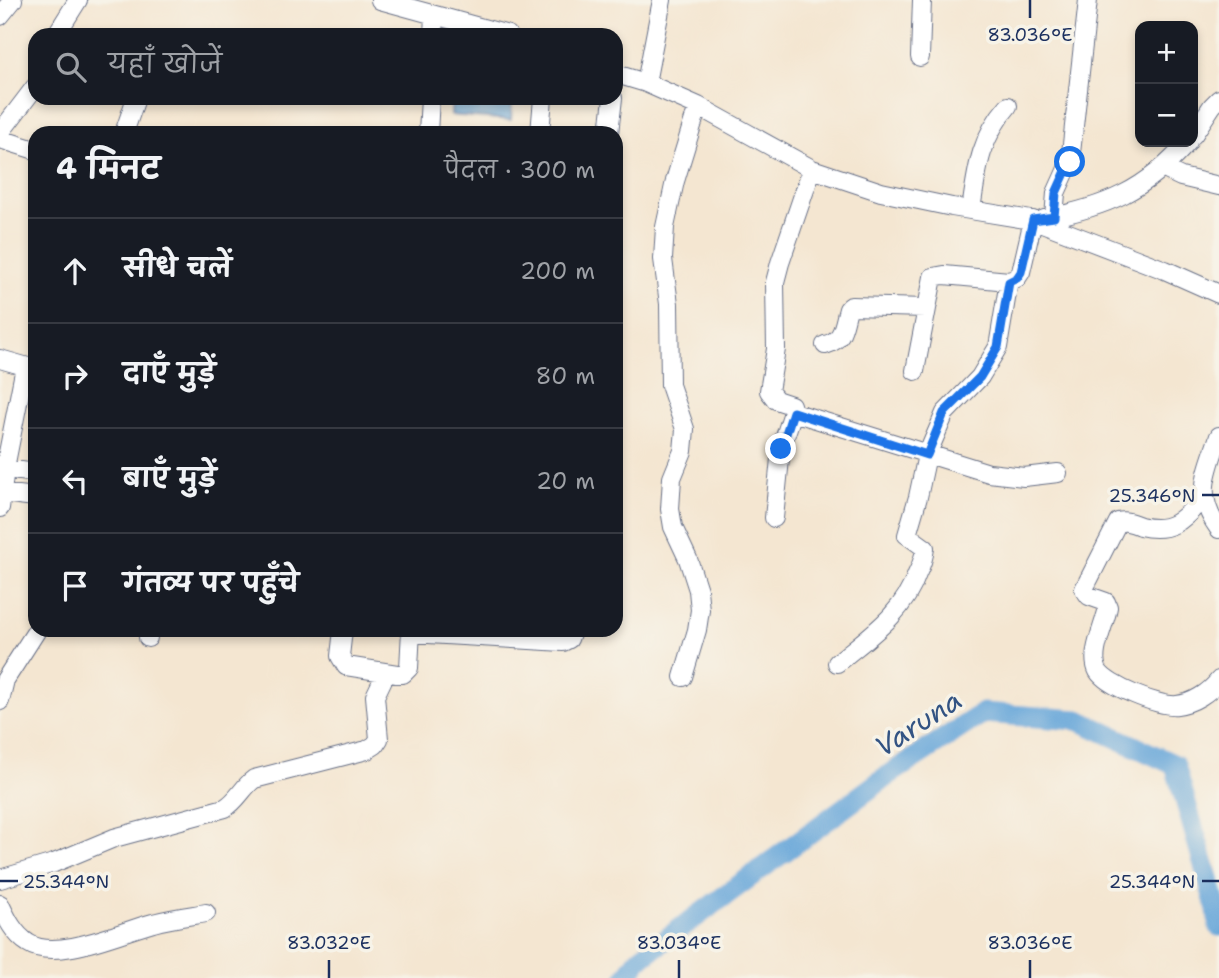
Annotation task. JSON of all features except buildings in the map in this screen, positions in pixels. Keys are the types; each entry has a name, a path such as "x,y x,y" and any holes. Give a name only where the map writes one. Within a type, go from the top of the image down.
{"street":[{"path":"0,16 13,0"},
{"path":"60,28 78,0"},
{"path":"380,0 482,28"},
{"path":"646,83 662,0"},
{"path":"920,57 922,0"},
{"path":"915,371 931,282 937,275 1009,282 1021,272 1041,219 1070,162 1088,0"},
{"path":"433,28 434,15"},
{"path":"623,76 646,83 698,106 812,169 881,192 971,210 1041,219 1219,294"},
{"path":"0,133 28,97"},
{"path":"1198,127 1219,99"},
{"path":"126,126 134,105"},
{"path":"428,126 430,105"},
{"path":"541,126 542,105"},
{"path":"610,126 612,105"},
{"path":"682,677 697,630 699,610 695,581 673,527 670,509 672,478 683,451 685,429 670,384 669,304 663,259 665,228 675,181 698,106"},
{"path":"971,210 984,143 995,120 1008,106"},
{"path":"0,139 28,148"},
{"path":"1041,219 1079,212 1114,200 1133,190 1162,168 1183,147"},
{"path":"1162,168 1181,177 1219,186"},
{"path":"774,518 781,449 793,412 791,405 776,400 769,391 776,349 775,282 779,262 812,169"},
{"path":"837,663 891,618 903,606 911,591 925,548 907,535 907,529 918,497 927,455 944,413 980,377 998,347 1009,282"},
{"path":"825,345 835,342 841,335 851,306 926,308"},
{"path":"0,359 28,367"},
{"path":"28,375 2,468 1,501 28,498"},
{"path":"793,412 1003,476 1058,473"},
{"path":"1219,436 1207,472 1204,497 1208,514 1219,529"},
{"path":"2,468 28,472"},
{"path":"1204,497 1181,522 1173,526 1146,527 1126,521 1118,522 1084,589 1089,596 1106,602 1108,607 1096,664 1099,673 1110,682 1158,703 1176,706 1196,700 1219,680"},
{"path":"0,701 2,677 32,637"},
{"path":"342,637 340,656 345,666 397,674 407,672 411,637"},
{"path":"519,637 563,642 570,637"},
{"path":"0,879 54,863 114,838 225,807 234,802 243,787 254,779 367,750 379,739 376,696 386,673"},
{"path":"0,904 14,931 29,944 46,949 66,948 156,922 206,913"}],"water":[{"path":"452,105 512,105 511,120 451,115"}],"waterway":[{"name":"Varuna","path":"626,978 639,959 887,776 983,713 1078,720 1175,765 1217,910 1219,926"}],"route":[{"path":"781,449 793,412 927,455 944,413 991,362 1003,331 1009,282 1021,272 1033,220 1054,217 1059,182 1070,162"}]}
